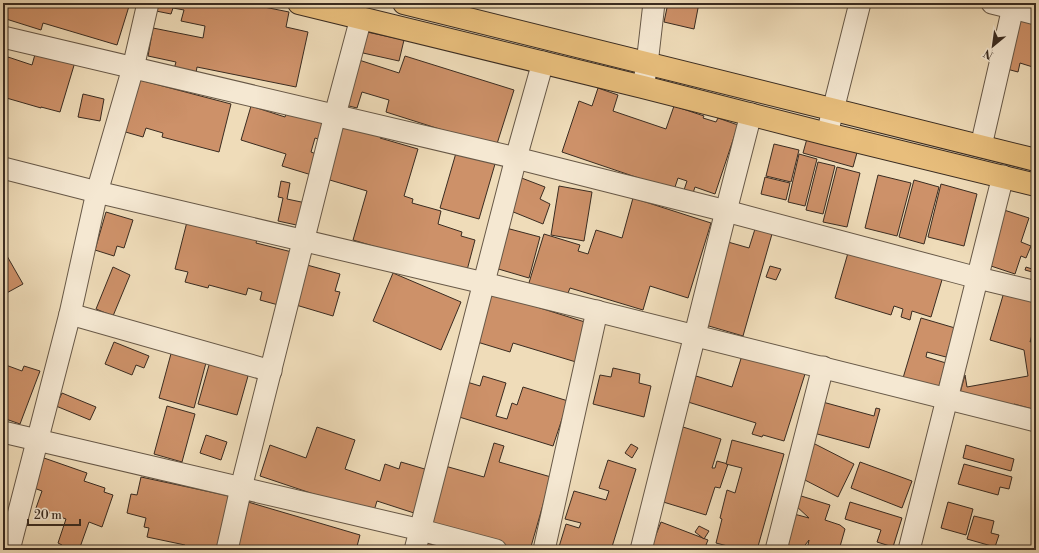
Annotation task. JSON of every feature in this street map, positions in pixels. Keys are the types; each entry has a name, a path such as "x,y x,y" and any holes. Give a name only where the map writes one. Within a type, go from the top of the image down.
{"main road":[{"path":"299,3 1036,185"},
{"path":"404,3 647,64 833,108 1036,160"}],"street":[{"path":"9,550 70,314 97,192 133,68 148,3"},
{"path":"643,87 654,3"},
{"path":"827,134 860,3"},
{"path":"992,3 1013,5 1036,14"},
{"path":"981,146 1013,5"},
{"path":"227,550 241,488 361,18"},
{"path":"3,37 516,158 1036,292"},
{"path":"415,550 542,62"},
{"path":"641,550 751,114"},
{"path":"3,168 97,192 484,283 1036,421"},
{"path":"909,550 948,400 1003,176"},
{"path":"544,550 597,311"},
{"path":"70,314 271,371"},
{"path":"776,550 822,367"},
{"path":"3,432 421,530 496,550"}],"building":[{"path":"7,3 130,3 117,45 43,23 41,30 3,18"},
{"path":"158,3 226,3 238,5 238,3 244,3 289,12 286,27 308,32 296,87 197,67 196,73 174,69 176,62 148,56 153,28 203,38 205,26 181,21 184,10 173,8 171,14 156,11"},
{"path":"668,3 699,3 694,29 664,22"},
{"path":"1016,18 1036,23 1036,68 1020,63 1018,72 1003,68"},
{"path":"367,32 404,40 399,61 363,53"},
{"path":"36,51 75,62 60,112 3,97 3,63 6,64 8,57 32,65"},
{"path":"405,56 514,90 496,147 386,112 389,100 362,92 357,108 345,105 359,60 399,73"},
{"path":"136,79 231,104 219,152 162,137 163,133 146,128 143,137 122,131"},
{"path":"598,88 618,95 613,111 666,129 674,106 704,116 703,118 716,122 718,118 738,125 715,194 695,187 692,196 683,193 687,181 678,178 674,190 562,152 579,101 592,106"},
{"path":"83,94 104,99 100,121 78,117"},
{"path":"251,106 285,117 287,111 329,125 324,141 315,138 311,152 321,156 315,176 282,166 286,154 241,140"},
{"path":"339,124 381,136 380,138 418,149 404,196 413,199 412,203 441,211 438,224 462,232 461,236 475,240 466,274 353,240 367,191 323,178"},
{"path":"808,135 858,149 853,167 803,153"},
{"path":"774,144 799,150 791,182 766,176"},
{"path":"456,153 495,164 479,219 440,208"},
{"path":"799,154 817,159 805,206 788,202"},
{"path":"818,162 835,166 823,214 806,210"},
{"path":"837,167 860,173 847,227 823,222"},
{"path":"878,175 911,183 897,236 865,228"},
{"path":"519,177 545,187 540,199 550,204 543,224 506,209"},
{"path":"765,177 790,183 786,200 761,194"},
{"path":"914,180 939,187 924,244 899,237"},
{"path":"281,181 290,183 287,199 306,203 301,226 278,221 283,198 278,197"},
{"path":"941,184 977,194 964,246 928,237"},
{"path":"559,186 592,192 584,241 551,235"},
{"path":"633,198 711,223 688,298 650,286 643,310 570,288 566,298 528,286 544,234 580,245 578,251 588,254 596,230 622,238"},
{"path":"190,210 260,228 256,243 296,253 282,306 260,300 262,292 248,288 246,295 209,285 208,288 185,282 188,272 175,269"},
{"path":"1004,210 1029,218 1021,242 1031,246 1026,258 1021,256 1015,274 988,265"},
{"path":"106,212 133,220 124,248 117,246 114,256 95,250"},
{"path":"506,228 540,237 529,278 495,268"},
{"path":"755,229 772,234 743,336 702,324 728,242 749,248"},
{"path":"850,246 944,273 931,317 912,311 910,320 901,317 903,309 894,306 891,315 835,298"},
{"path":"3,249 23,284 3,295"},
{"path":"307,265 340,274 335,291 340,292 333,316 296,305"},
{"path":"1036,265 1036,273 1025,270 1026,267 1035,270"},
{"path":"770,266 781,269 776,280 766,277"},
{"path":"113,267 130,275 113,316 96,309"},
{"path":"393,273 461,302 441,350 373,321"},
{"path":"489,292 588,323 576,362 513,343 510,352 474,341"},
{"path":"1004,292 1036,301 1036,321 1030,342 1036,340 1036,410 1014,404 1012,409 960,393 965,375 967,387 1028,376 1024,350 990,340"},
{"path":"921,318 955,328 946,357 927,352 926,357 946,363 938,389 903,378"},
{"path":"114,342 149,356 144,368 136,365 132,375 105,364"},
{"path":"745,346 805,374 784,441 763,435 762,437 752,434 756,423 688,402 696,376 732,387"},
{"path":"172,350 207,359 194,408 159,398"},
{"path":"211,358 250,369 237,415 198,404"},
{"path":"3,364 22,371 24,366 40,371 20,424 3,418"},
{"path":"613,368 640,374 639,383 651,386 644,417 593,404 600,375 611,377"},
{"path":"483,376 506,383 496,416 507,419 512,403 517,405 523,387 568,401 553,446 456,416 467,382 480,386"},
{"path":"62,393 96,407 90,420 56,406"},
{"path":"819,401 874,416 876,408 880,409 869,448 810,432"},
{"path":"167,406 195,414 182,462 154,454"},
{"path":"317,427 355,440 345,469 380,481 385,464 399,469 401,462 428,470 414,513 377,501 373,514 260,476 270,445 306,458"},
{"path":"683,427 721,439 712,468 715,468 717,461 728,464 720,488 715,487 706,515 660,501"},
{"path":"206,435 227,442 221,460 200,453"},
{"path":"732,440 784,454 757,550 743,550 716,543 727,490 735,493 742,468 726,464"},
{"path":"811,442 854,464 838,497 801,478"},
{"path":"494,443 504,446 499,462 551,477 530,550 505,550 427,527 445,466 484,477"},
{"path":"631,444 638,448 632,458 625,453"},
{"path":"966,445 1014,459 1011,471 963,458"},
{"path":"44,458 87,473 84,481 105,488 104,492 113,495 102,527 89,522 79,550 60,550 62,545 58,543 66,519 36,508 42,491 34,488"},
{"path":"608,460 636,469 611,550 558,550 566,524 579,528 581,523 565,519 574,491 606,500 609,491 599,488"},
{"path":"860,462 912,481 902,508 851,488"},
{"path":"964,464 1012,477 1009,489 1000,487 998,495 958,484"},
{"path":"141,477 234,497 223,550 184,550 185,545 147,537 149,528 144,527 146,518 127,513 131,494 137,495"},
{"path":"798,495 830,505 825,520 840,525 845,529 839,550 807,550 809,540 802,549 785,544 794,514 809,518 795,505"},
{"path":"248,502 360,535 356,550 234,550"},
{"path":"850,502 902,518 893,547 877,542 881,530 845,519"},
{"path":"948,502 973,509 966,535 941,528"},
{"path":"974,516 994,521 991,533 999,535 995,547 967,539"},
{"path":"661,522 708,540 704,550 650,550"},
{"path":"699,526 709,531 704,539 695,532"},
{"path":"424,542 449,550 421,550"}]}
